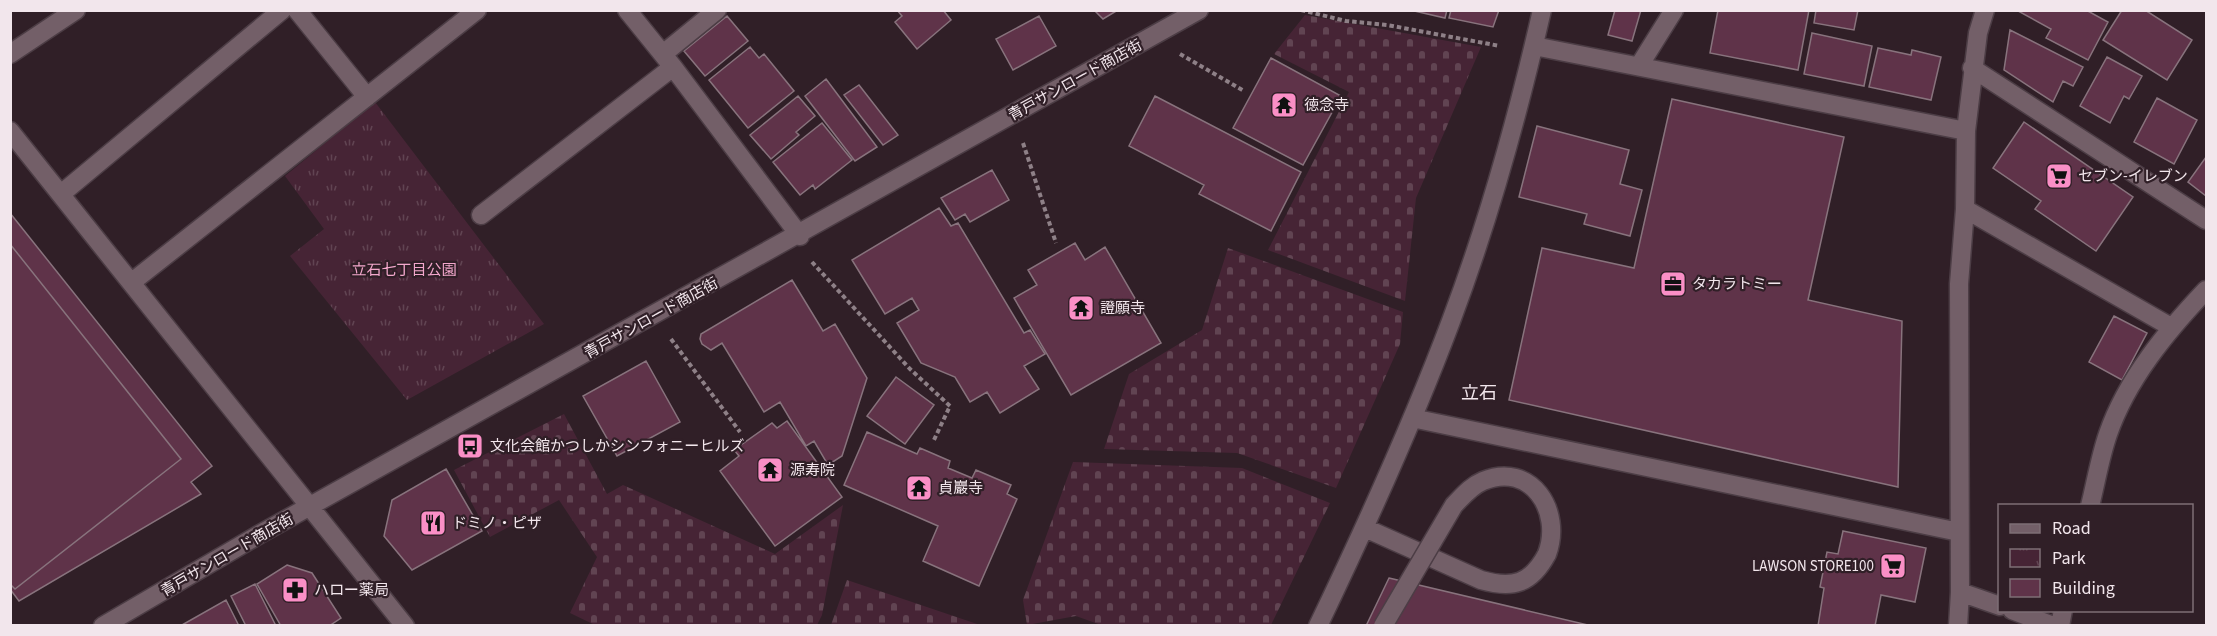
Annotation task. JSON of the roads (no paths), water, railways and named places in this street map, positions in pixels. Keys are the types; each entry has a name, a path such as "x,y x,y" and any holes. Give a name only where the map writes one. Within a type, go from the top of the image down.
{"street":[{"path":"10,54 76,10"},
{"path":"61,194 282,10"},
{"path":"297,10 367,97"},
{"path":"132,282 477,10"},
{"path":"627,10 800,236"},
{"path":"481,215 668,61 717,10"},
{"name":"青戸サンロード商店街","path":"103,626 309,508 800,236 1199,10"},
{"path":"1318,626 1365,528 1451,320 1484,223 1542,10"},
{"path":"1639,66 1674,10"},
{"path":"1958,626 1960,592 1959,284 1965,209 1966,131 1972,68 1978,33 1985,10"},
{"path":"1534,46 1966,131"},
{"path":"1972,68 2206,220"},
{"path":"10,131 405,626"},
{"path":"1965,209 2171,327"},
{"path":"2090,504 2108,434 2124,397 2171,327 2206,290"},
{"path":"1412,418 1959,532"},
{"path":"1365,528 1481,580 1500,586 1514,585 1528,578 1540,566 1552,539 1553,525 1550,512 1543,499 1518,478 1503,476 1483,481 1470,488 1454,505 1383,626"},
{"path":"1960,592 1998,605"},
{"path":"2017,612 2053,626"}],"place":[{"name":"徳念寺","path":"1284,105"},
{"name":"セブン-イレブン","path":"2059,176"},
{"name":"タカラトミー","path":"1673,284"},
{"name":"證願寺","path":"1081,308"},
{"name":"文化会館かつしかシンフォニーヒルズ","path":"470,446"},
{"name":"源寿院","path":"770,470"},
{"name":"貞巖寺","path":"919,488"},
{"name":"ドミノ・ピザ","path":"433,523"},
{"name":"LAWSON STORE100","path":"1893,566"},
{"name":"ハロー薬局","path":"295,590"}],"district":[{"name":"立石","path":"1479,393"}],"park label":[{"name":"立石七丁目公園","path":"404,270"}]}
